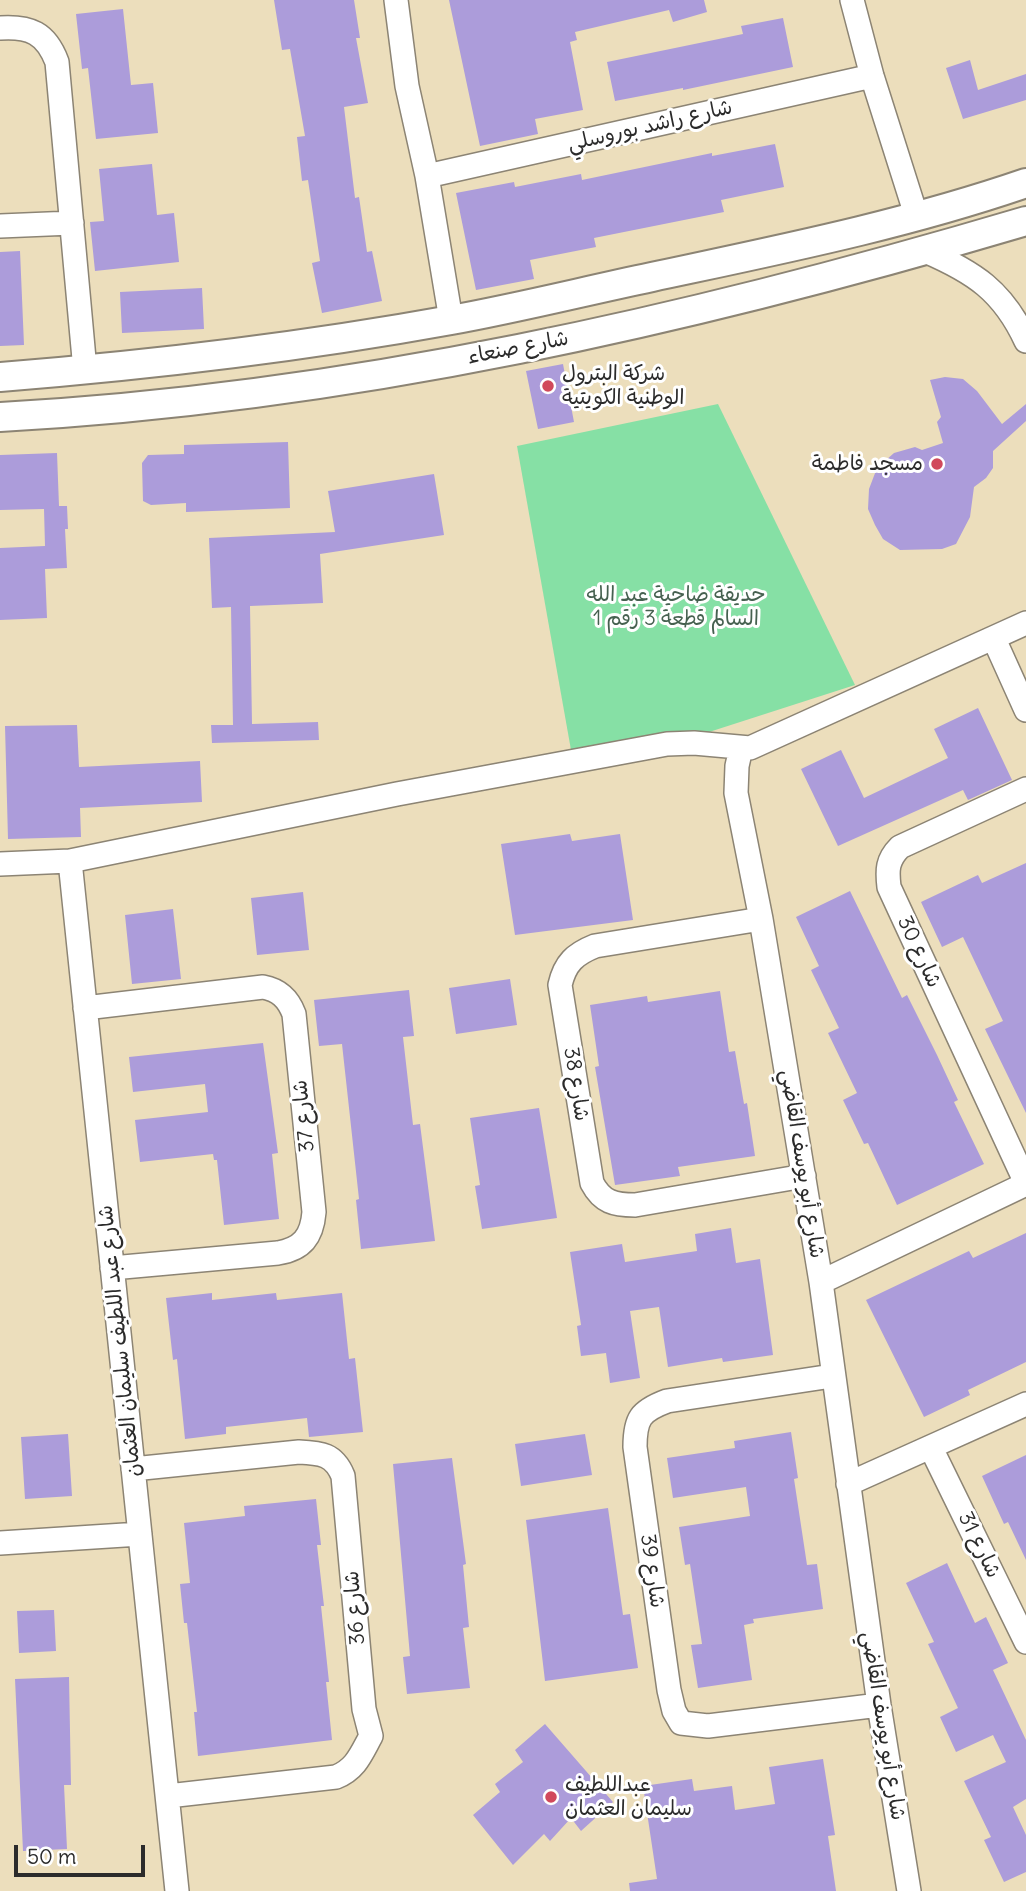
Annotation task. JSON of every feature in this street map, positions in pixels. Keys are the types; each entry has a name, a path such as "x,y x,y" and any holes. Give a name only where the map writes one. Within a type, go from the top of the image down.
{"main road":[{"name":"شارع صنعاء","path":"0,377 258,351 452,320 839,237 917,218 1026,183"},
{"name":"شارع صنعاء","path":"0,417 116,408 301,388 604,332 782,289 1026,221"},
{"path":"839,237 832,242 827,258 838,271 846,272"},
{"path":"767,253 780,253 790,259 795,270 792,281 782,289"}],"street":[{"path":"396,0 407,86 427,176 452,320"},
{"path":"852,0 917,218"},
{"path":"0,28 29,30 41,36 52,47 57,62 85,370"},
{"name":"شارع راشد بوروسلي","path":"427,176 873,76"},
{"path":"0,226 72,223"},
{"path":"925,251 979,277 1003,300 1024,326"},
{"path":"0,864 70,861 397,794 667,744 750,748 1026,623"},
{"path":"993,639 1026,710"},
{"name":"شارع أبو يوسف القاضي","path":"741,748 736,793 761,919 821,1282 879,1705 909,1891"},
{"name":"شارع 30","path":"821,1282 1026,1184 889,887 887,874 888,863 900,847 1026,789"},
{"name":"شارع عبد اللطيف سليمان العثمان","path":"70,861 177,1891"},
{"name":"شارع 38","path":"761,919 595,946 570,960 563,971 560,985 592,1183 598,1195 606,1201 618,1205 635,1205 804,1176"},
{"name":"شارع 37","path":"85,1008 248,987 274,989 284,996 293,1014 314,1212 313,1227 300,1246 278,1253 112,1268"},
{"name":"شارع 39","path":"832,1376 667,1401 653,1406 642,1414 637,1422 635,1447 669,1690 674,1711 681,1723 692,1726 879,1705"},
{"path":"848,1484 1026,1404"},
{"name":"شارع 31","path":"932,1448 1026,1642"},
{"name":"شارع 36","path":"133,1469 299,1452 317,1452 330,1457 338,1464 342,1476 364,1709 371,1736 349,1772 336,1777 168,1796"},
{"path":"0,1543 140,1534"}],"green space":[{"name":"حديقة ضاحية عبد الله السالم قطعة 3 رقم 1","path":"718,404 855,685 706,733 571,750 517,446"}],"building":[{"path":"274,0 354,0 360,38 356,38 368,103 344,107 355,198 359,197 367,252 372,251 382,301 322,313 312,263 320,261 308,180 302,181 297,137 305,136 290,49 282,50"},
{"path":"449,0 704,0 707,12 673,22 669,10 575,32 577,40 570,42 583,110 535,119 538,134 480,146"},
{"path":"123,9 131,85 153,83 158,133 96,139 88,68 82,69 76,14"},
{"path":"783,18 793,67 615,101 607,62 743,34 741,26"},
{"path":"970,60 978,90 1026,74 1026,100 963,119 946,68"},
{"path":"775,144 784,187 721,200 724,212 594,238 596,247 530,260 534,279 476,290 456,193 514,182 515,187 581,174 582,180 712,153 712,156"},
{"path":"152,164 157,215 174,213 179,262 95,271 90,222 104,221 99,169"},
{"path":"20,251 24,345 0,346 0,252"},
{"path":"202,288 204,329 122,333 120,292"},
{"name":"شركة البترول الوطنية الكويتية","path":"563,364 574,422 538,429 526,371"},
{"name":"مسجد فاطمة","path":"945,377 963,379 977,391 1002,424 1026,404 1026,421 993,451 993,468 986,478 974,487 970,517 956,544 942,549 900,550 883,539 875,525 868,509 869,489 877,468 894,453 915,447 922,450 943,443 937,422 941,417 930,380"},
{"path":"288,442 290,508 186,512 186,503 151,505 143,501 142,463 148,455 184,454 184,445"},
{"path":"57,453 59,506 67,506 67,568 45,569 47,618 0,620 0,548 45,546 44,509 0,510 0,455"},
{"path":"434,474 444,535 320,554 323,603 250,606 252,724 318,722 319,740 212,743 211,725 233,725 231,607 212,608 209,538 335,532 328,491"},
{"path":"978,708 1012,780 968,800 963,790 838,846 801,769 841,750 864,798 948,758 934,729"},
{"path":"77,725 79,767 200,761 202,802 80,808 81,837 8,839 5,726"},
{"path":"570,834 572,841 620,834 633,920 515,935 501,844"},
{"path":"1026,863 1026,1113 985,1029 1003,1021 963,937 942,947 921,902 978,875 982,883"},
{"path":"850,891 902,998 907,995 937,1055 958,1100 954,1102 984,1164 897,1205 868,1143 864,1144 843,1100 857,1093 828,1033 839,1028 811,970 819,966 796,917"},
{"path":"303,892 309,950 257,955 251,898"},
{"path":"173,909 181,979 132,984 125,915"},
{"path":"510,979 517,1025 456,1034 449,988"},
{"path":"409,990 414,1036 403,1037 413,1125 420,1124 435,1241 361,1249 356,1200 359,1199 342,1044 319,1046 314,1000"},
{"path":"720,991 729,1052 735,1051 755,1156 678,1167 680,1176 615,1185 595,1067 599,1066 590,1005 647,996 648,1002"},
{"path":"263,1043 278,1153 272,1154 279,1219 224,1225 217,1160 214,1160 213,1154 140,1162 135,1120 208,1112 205,1084 133,1092 129,1057"},
{"path":"539,1108 557,1218 482,1229 475,1186 480,1185 470,1118"},
{"path":"731,1228 736,1263 760,1259 773,1355 723,1362 722,1358 668,1367 659,1307 630,1311 640,1378 610,1383 606,1353 581,1356 577,1326 581,1325 570,1252 622,1244 625,1262 697,1251 695,1234"},
{"path":"1026,1233 1026,1362 968,1390 970,1395 924,1417 866,1300 969,1251 973,1258"},
{"path":"212,1293 212,1300 276,1293 277,1300 342,1293 349,1359 355,1358 363,1432 309,1437 307,1418 226,1427 226,1434 185,1439 177,1359 173,1360 166,1298"},
{"path":"791,1432 798,1478 794,1479 807,1565 817,1564 823,1609 753,1619 754,1623 744,1625 752,1680 698,1688 691,1645 702,1644 690,1564 685,1565 679,1527 750,1516 746,1487 673,1498 667,1458 735,1448 734,1441"},
{"path":"68,1434 72,1496 25,1499 21,1437"},
{"path":"585,1434 592,1475 521,1486 515,1444"},
{"path":"1026,1455 1026,1560 1008,1522 1004,1524 982,1476"},
{"path":"452,1458 466,1564 463,1565 469,1627 463,1628 470,1688 407,1694 403,1657 410,1656 393,1464"},
{"path":"316,1499 321,1545 317,1545 324,1606 321,1606 329,1682 326,1682 332,1740 198,1756 194,1712 197,1712 180,1584 190,1583 184,1523 245,1516 244,1506"},
{"path":"608,1508 623,1615 630,1614 638,1668 545,1681 526,1520"},
{"path":"947,1563 975,1623 986,1617 1008,1663 993,1670 1026,1740 1026,1799 1013,1807 1026,1835 1026,1872 1004,1882 984,1840 991,1837 964,1781 1006,1762 993,1735 956,1752 940,1717 958,1708 928,1644 934,1642 906,1583"},
{"path":"54,1610 56,1651 19,1653 17,1611"},
{"path":"69,1677 71,1785 64,1785 67,1849 23,1851 15,1679"},
{"name":"عبداللطيف سليمان العثمان","path":"545,1724 613,1802 581,1831 571,1818 550,1841 544,1834 513,1865 473,1815 500,1792 495,1784 523,1762 515,1750"},
{"path":"823,1759 835,1835 828,1836 836,1891 630,1891 629,1883 657,1879 643,1786 692,1779 694,1791 732,1786 735,1810 775,1804 769,1767"}],"place":[{"name":"شركة البترول الوطنية الكويتية","path":"548,386"},
{"name":"مسجد فاطمة","path":"937,464"},
{"name":"عبداللطيف سليمان العثمان","path":"551,1797"}]}
